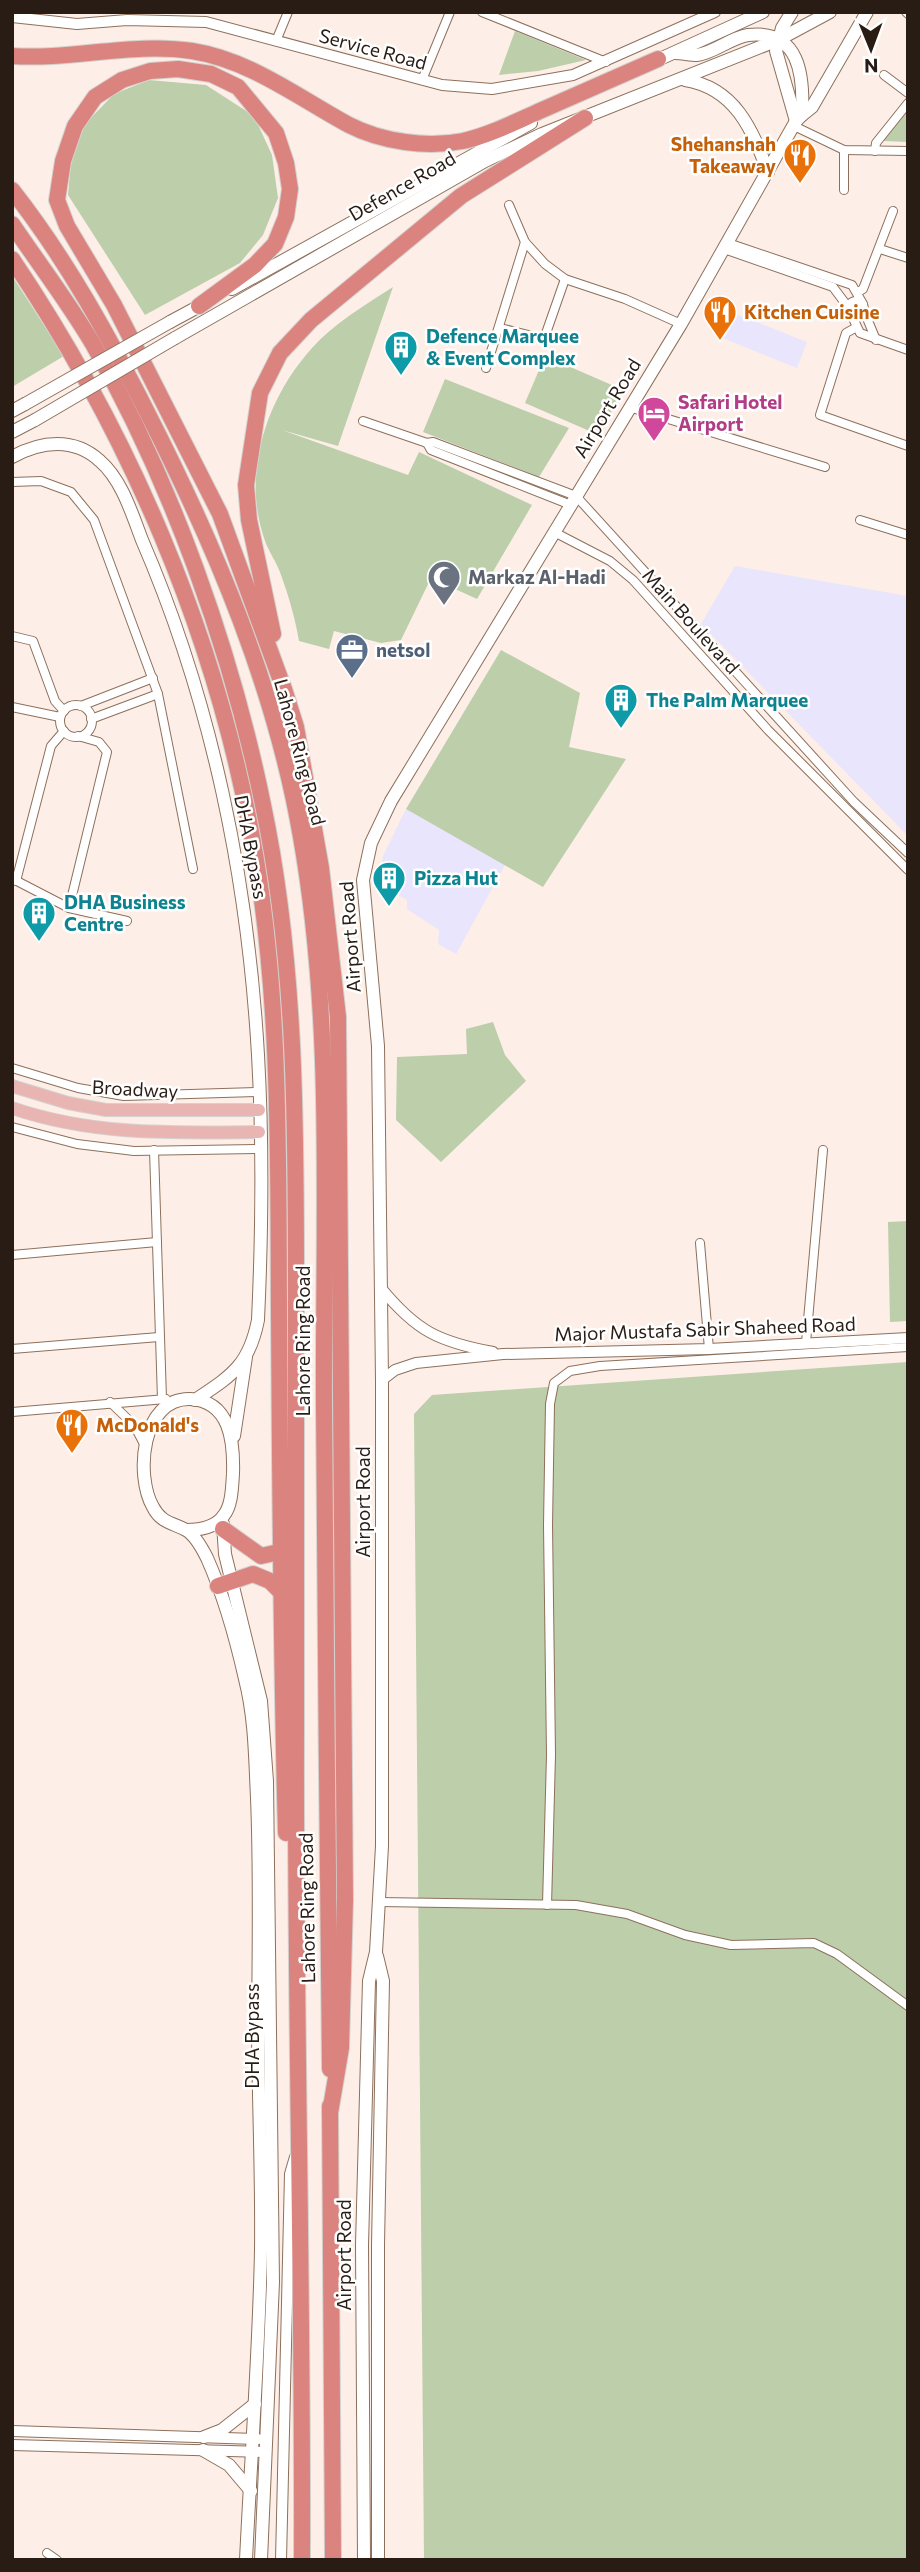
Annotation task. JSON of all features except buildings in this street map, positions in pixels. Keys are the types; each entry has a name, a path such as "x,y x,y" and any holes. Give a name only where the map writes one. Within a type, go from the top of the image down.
{"highway":[{"path":"12,56 64,57 150,49 192,51 229,61 294,92 352,126 386,139 446,143 506,126 658,59"},
{"path":"200,306 255,265 275,244 286,217 290,189 286,163 276,133 238,87 211,74 178,69 150,71 122,80 95,97 75,126 63,161 57,200 66,226 114,305 220,514 296,727 331,938 340,1057 345,1900 341,2048 330,2113"},
{"path":"284,689 249,520 246,485 260,393 280,353 311,320 461,196 585,118"},
{"name":"Lahore Ring Road","path":"12,190 98,314 180,476 218,562 258,672 289,779 302,838 314,943 324,1084 325,1652 333,2560"},
{"name":"Lahore Ring Road","path":"12,224 92,343 121,398 200,578 231,680 263,806 285,949 292,1041 297,1385 297,2147 302,2560"},
{"path":"12,259 58,328 118,440 159,527 194,618 211,674 252,839 266,945 278,1155 279,1590 287,1875 296,1904"},
{"path":"223,1522 261,1556 270,1557 279,1552"},
{"path":"224,1584 253,1574 270,1581 279,1590"}],"main road":[{"path":"675,53 763,12"},
{"path":"778,40 792,12"},
{"name":"Defence Road","path":"12,432 485,161 778,40 830,12"},
{"name":"Airport Road","path":"365,2560 362,2245 369,1981 376,1952 383,1846 378,1046 363,895 366,860 391,801 681,324 798,121 812,107 867,12"},
{"path":"675,53 698,55 746,35 778,40 790,46 802,93 798,121"},
{"name":"Defence Road","path":"12,411 329,237 482,148 658,59 675,53"},
{"path":"684,80 708,85 735,104 768,173"},
{"name":"DHA Bypass","path":"12,457 38,445 52,443 78,447 100,460 115,480 161,584 185,654 228,822 246,930 259,1110 258,1320 246,1357 233,1440"},
{"name":"Broadway","path":"12,1086 68,1103 114,1111 259,1110"},
{"path":"12,1108 52,1121 115,1132 259,1132"},
{"path":"195,1400 230,1377 246,1357"},
{"path":"195,1400 210,1405 221,1414 233,1440 232,1483 223,1522 186,1530 171,1525 153,1507 147,1487 146,1449 152,1421 163,1408 176,1401 195,1400"},
{"name":"DHA Bypass","path":"223,1522 224,1584 261,1701 267,1781 273,2258 260,2445 261,2560"},
{"path":"186,1530 205,1552 224,1584 250,1700 256,1775 260,1894 261,2246 256,2404 260,2445 251,2491 246,2560"},
{"name":"Airport Road","path":"376,1952 383,1981 377,2429 378,2560"},
{"path":"204,2437 222,2430 256,2404"},
{"path":"363,2429 377,2429"},
{"path":"203,2450 229,2465 251,2491"}],"street":[{"path":"276,41 288,12"},
{"path":"422,80 450,12"},
{"path":"482,12 606,62"},
{"name":"Service Road","path":"12,17 76,24 127,20 206,22 442,85 492,89 573,75 715,12"},
{"path":"884,75 908,93"},
{"path":"875,151 876,143 908,103"},
{"path":"798,121 844,150 908,151"},
{"path":"844,150 844,190"},
{"path":"509,205 525,242 565,279 625,299 681,324"},
{"path":"858,292 863,289 893,211"},
{"path":"486,368 525,242"},
{"path":"726,246 852,285 858,292 876,340"},
{"path":"726,246 833,287 849,311 855,328 876,340 908,350"},
{"path":"880,249 908,258"},
{"path":"500,328 544,339 565,279"},
{"path":"849,311 855,301 864,308"},
{"path":"849,311 858,317 864,308"},
{"path":"855,328 846,333 820,415 908,446"},
{"path":"629,407 825,467"},
{"path":"363,421 427,443 431,450 573,500"},
{"path":"12,482 30,480 53,485 71,492 87,508 158,694 194,869"},
{"name":"Main Boulevard","path":"573,500 854,802 908,853"},
{"path":"860,520 908,534"},
{"name":"Main Boulevard","path":"554,532 610,561 633,580 768,730 908,870"},
{"path":"12,636 33,641 62,714 64,731 51,746 14,880 69,908 127,921"},
{"path":"12,707 62,714 75,705 81,706 153,678"},
{"path":"78,736 85,733 91,719 158,694"},
{"path":"81,706 91,719"},
{"path":"64,731 99,742 107,752 69,908"},
{"path":"12,1068 78,1088 124,1096 258,1092"},
{"path":"12,1127 77,1144 134,1151 259,1149"},
{"path":"154,1150 162,1399"},
{"path":"806,1343 823,1150"},
{"path":"12,1255 157,1242"},
{"path":"700,1243 709,1349"},
{"path":"381,1288 403,1315 434,1337 456,1345 503,1354"},
{"path":"12,1349 159,1337"},
{"name":"Major Mustafa Sabir Shaheed Road","path":"503,1354 709,1349 908,1338"},
{"path":"547,1905 551,1755 548,1537 550,1404 554,1383 570,1371 600,1366 908,1346"},
{"path":"382,1380 395,1370 416,1363 503,1354"},
{"path":"12,1412 110,1402 162,1399 176,1401"},
{"path":"110,1402 134,1425 146,1449"},
{"path":"379,1902 576,1905 627,1914 685,1935 731,1945 814,1943 837,1954 908,2006"},
{"path":"281,2560 290,2174 297,2147"},
{"path":"12,2431 204,2437 260,2445"},
{"path":"12,2445 203,2450 260,2445"},
{"path":"47,2553 57,2560"}],"shaded area":[{"path":"726,310 807,342 797,368 715,335 718,328 707,324 713,311 724,316"},
{"path":"735,566 908,596 908,836 701,624"},
{"path":"406,809 505,865 456,954 438,944 439,930 407,909 407,900 388,889 378,891 383,856"}],"green space":[{"path":"515,31 586,60 538,71 499,75"},
{"path":"149,80 206,85 254,116 272,155 278,198 263,235 240,263 145,315 68,195 71,162 84,125 114,94"},
{"path":"908,109 908,142 884,141 885,138"},
{"path":"12,276 64,356 12,387"},
{"path":"393,287 338,446 282,430 408,475 419,452 532,505 477,599 431,578 401,640 381,643 334,631 329,649 299,641 287,591 265,541 258,516 257,464 262,438 271,414 296,368 330,331"},
{"path":"545,356 621,389 601,436 525,403"},
{"path":"445,379 569,428 539,477 423,432"},
{"path":"501,650 580,693 569,747 626,759 543,887 406,809"},
{"path":"493,1022 505,1055 526,1081 441,1162 396,1120 397,1057 467,1054 466,1029"},
{"path":"908,1221 908,1321 890,1322 888,1222"},
{"path":"908,1362 908,2560 424,2560 414,1414 432,1395"}],"place":[{"name":"Shehanshah Takeaway","path":"800,185"},
{"name":"Kitchen Cuisine","path":"720,342"},
{"name":"Defence Marquee & Event Complex","path":"401,377"},
{"name":"Safari Hotel Airport","path":"654,443"},
{"name":"Markaz Al-Hadi","path":"444,607"},
{"name":"netsol","path":"352,680"},
{"name":"The Palm Marquee","path":"621,730"},
{"name":"Pizza Hut","path":"389,908"},
{"name":"DHA Business Centre","path":"39,943"},
{"name":"McDonald's","path":"72,1455"}]}
